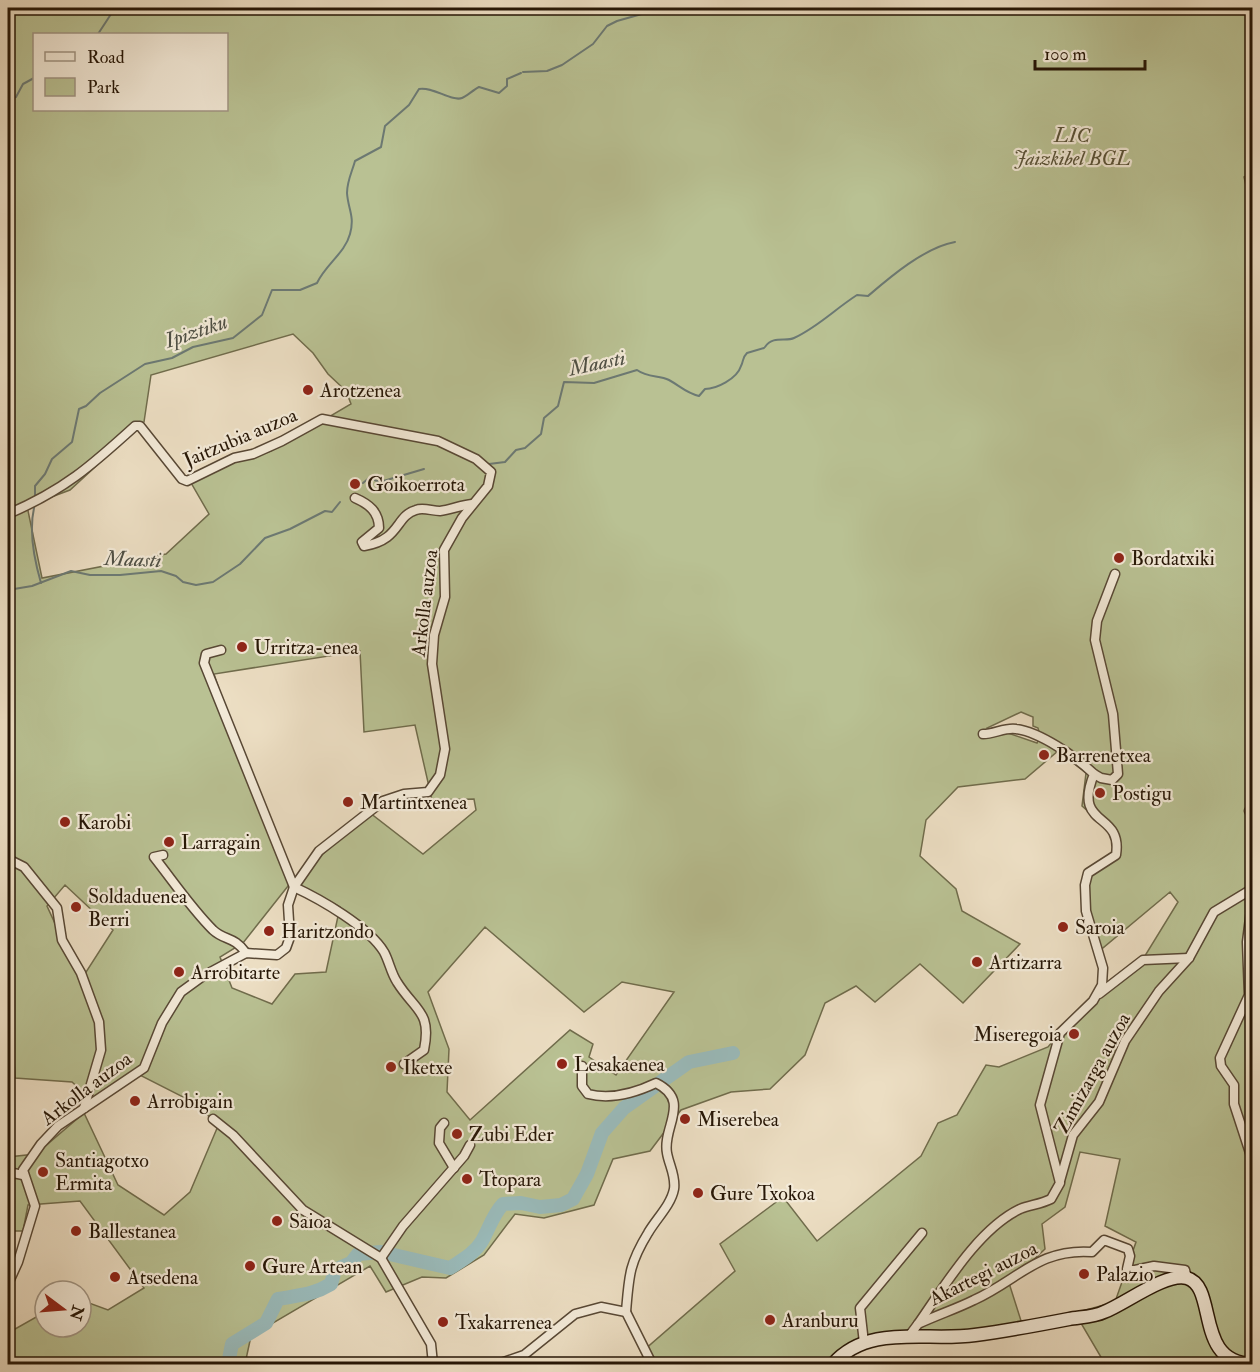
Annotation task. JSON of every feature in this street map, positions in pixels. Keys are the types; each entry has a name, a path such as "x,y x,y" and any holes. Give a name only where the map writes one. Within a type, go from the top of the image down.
{"street":[{"name":"Arkolla auzoa","path":"23,1175 26,1163 40,1144 72,1115 144,1068 162,1023 181,992 202,976 246,953 276,955 286,948 290,937 288,905 294,887 319,851 383,801 404,794 428,792 440,775 445,749 432,664 434,635 445,597 444,550 472,504 490,482 491,472 476,459 438,441 322,419"},
{"name":"Jaitzubia auzoa","path":"8,514 81,475 135,426 145,429 163,456 187,481 234,458 252,454 282,441 322,419"},
{"path":"355,498 369,505 379,519 379,528 362,542 364,546 378,544 391,537 407,516 416,510 441,511 472,504"},
{"path":"983,734 996,734 1014,728 1044,740 1074,757 1101,778 1112,780 1118,774 1113,714 1095,640 1097,621 1115,574"},
{"path":"221,650 206,654 204,663 294,887 342,914 375,943 383,951 396,981 422,1011 428,1030 424,1050 404,1065"},
{"name":"Zimizarga auzoa","path":"1060,1183 1041,1105 1060,1033 1079,1017 1102,985 1103,968 1086,911 1085,885 1088,873 1116,855 1118,840 1112,829 1095,816 1089,805 1087,791 1094,774"},
{"path":"164,855 154,857 203,918 215,932 238,942 246,953"},
{"path":"8,859 24,867 57,908 62,940 81,973 99,1022 101,1050 84,1108"},
{"path":"1250,892 1247,942 1249,995 1220,1058 1221,1066 1234,1085 1234,1104 1252,1159"},
{"name":"Zimizarga auzoa","path":"1060,1183 1073,1135 1099,1102 1125,1041 1159,992 1189,958 1214,912 1242,894 1250,892"},
{"name":"Zimizarga auzoa","path":"1096,995 1143,960 1189,958"},
{"path":"582,1066 582,1086 588,1094 612,1096 639,1091 656,1083 668,1090 674,1106 666,1150 674,1178 674,1190 628,1272 626,1312 652,1365"},
{"path":"213,1119 233,1135 303,1210 384,1254 431,1344 433,1365"},
{"path":"444,1123 440,1128 439,1143 454,1168"},
{"path":"384,1254 470,1145"},
{"path":"8,1172 23,1175 34,1206 18,1262 8,1284"},
{"path":"918,1324 959,1267 995,1226 1020,1209 1051,1199 1060,1183"},
{"path":"864,1343 860,1308 922,1233"},
{"name":"Akartegi auzoa","path":"909,1336 918,1324 1001,1286 1038,1260 1081,1251 1092,1251 1104,1240 1128,1249 1130,1256 1127,1269 1154,1266 1185,1270 1187,1278"},
{"path":"833,1365 843,1353 864,1343 909,1336 973,1335 1102,1314 1170,1278 1187,1278 1199,1286 1218,1346 1225,1355 1236,1361 1252,1364"},
{"path":"498,1365 524,1355 575,1314 601,1307 626,1312"}],"green space":[{"name":"LIC Jaizkibel BGL","path":"8,8 1252,8 1252,173 1244,177 1252,211 1252,1364 1169,1364 1166,1360 1152,1364 1105,1364 1075,1313 1115,1302 1136,1242 1105,1226 1120,1159 1080,1152 1065,1207 1042,1224 1045,1249 1009,1283 1023,1327 855,1344 837,1364 651,1364 643,1351 735,1271 720,1244 783,1197 817,1241 921,1156 938,1123 957,1115 986,1065 999,1067 1048,1047 1074,1015 1140,964 1178,902 1170,892 1098,952 1085,882 1119,852 1110,831 1082,806 1086,773 1058,751 1025,779 958,787 926,820 920,856 956,889 962,911 1020,944 963,1003 920,964 875,1002 856,986 825,1003 805,1055 770,1089 731,1092 681,1110 650,1151 613,1159 594,1205 544,1218 515,1214 484,1255 446,1278 422,1277 386,1292 370,1266 251,1336 245,1364 8,1364 8,1333 33,1319 33,1339 93,1339 93,1304 108,1310 144,1288 80,1201 28,1205 23,1231 8,1231 8,1157 36,1154 84,1113 118,1185 164,1215 190,1192 218,1126 197,1104 138,1074 93,1101 72,1082 15,1078 11,1001 8,1000","holes":["293,334 346,391 351,404 271,451 233,462 190,481 209,514 166,554 42,578 27,506 70,490 144,422 151,375","360,651 364,732 415,725 432,800 474,799 476,810 423,854 370,813 292,881 241,756 214,674","1021,712 1033,717 1033,726 1038,728 1040,736 1037,743 1008,733 992,737 987,728","292,881 340,907 326,972 295,974 272,1004 232,988 220,957 243,943","65,885 113,930 81,980 47,906","485,927 584,1012 622,982 674,992 616,1075 589,1057 593,1044 570,1030 470,1120 447,1092 449,1049 428,992"]}],"waterway":[{"path":"99,33 115,8"},
{"name":"Ipiztiku","path":"523,72 547,71 562,65 593,44 607,26 663,8"},
{"name":"Ipiztiku","path":"35,499 35,486 45,474 52,459 72,442 79,409 145,364 172,358 193,347 233,338 262,315 272,290 300,290 317,283 348,241 352,217 347,189 355,161 381,147 385,126 409,105 419,89 458,99 479,87 499,93 507,86 507,79 521,73"},
{"path":"8,100 16,97 23,84 33,79"},
{"name":"Maasti","path":"765,347 772,341 791,339 803,334 857,295 868,296 897,272 920,257 955,242"},
{"name":"Maasti","path":"489,464 505,462 516,450 525,448 541,434 544,418 558,406 564,382 594,383 637,370 669,380 699,396 705,389 731,379 739,371 747,353 764,348"},
{"name":"Maasti","path":"363,483 369,478 380,482 424,469"},
{"name":"Maasti","path":"8,590 32,586 71,571 90,575 161,571 176,576 183,582 196,585 213,582 240,564 265,538 290,529 325,511 332,512 340,502"},
{"name":"Ipiztiku","path":"35,504 32,524 33,544 41,583"},
{"path":"228,1364 232,1344 266,1323 278,1299 312,1293 324,1288 331,1284 335,1270 351,1263 358,1254 381,1252 450,1268 476,1249 503,1204 521,1203 540,1207 561,1205 573,1199 587,1174 602,1133 624,1108 689,1062 733,1053"}],"place":[{"name":"Arotzenea","path":"308,390"},
{"name":"Goikoerrota","path":"355,484"},
{"name":"Bordatxiki","path":"1119,558"},
{"name":"Urritza-enea","path":"242,647"},
{"name":"Barrenetxea","path":"1044,755"},
{"name":"Postigu","path":"1100,793"},
{"name":"Martintxenea","path":"348,802"},
{"name":"Karobi","path":"65,822"},
{"name":"Larragain","path":"169,842"},
{"name":"Soldaduenea Berri","path":"76,907"},
{"name":"Saroia","path":"1063,927"},
{"name":"Haritzondo","path":"269,931"},
{"name":"Artizarra","path":"977,962"},
{"name":"Arrobitarte","path":"179,972"},
{"name":"Miseregoia","path":"1074,1034"},
{"name":"Lesakaenea","path":"562,1064"},
{"name":"Iketxe","path":"391,1067"},
{"name":"Arrobigain","path":"135,1101"},
{"name":"Miserebea","path":"685,1119"},
{"name":"Zubi Eder","path":"457,1134"},
{"name":"Santiagotxo Ermita","path":"43,1172"},
{"name":"Ttopara","path":"467,1179"},
{"name":"Gure Txokoa","path":"698,1193"},
{"name":"Saioa","path":"277,1221"},
{"name":"Ballestanea","path":"76,1231"},
{"name":"Gure Artean","path":"250,1266"},
{"name":"Palazio","path":"1084,1274"},
{"name":"Atsedena","path":"115,1277"},
{"name":"Aranburu","path":"770,1320"},
{"name":"Txakarrenea","path":"443,1322"}]}
